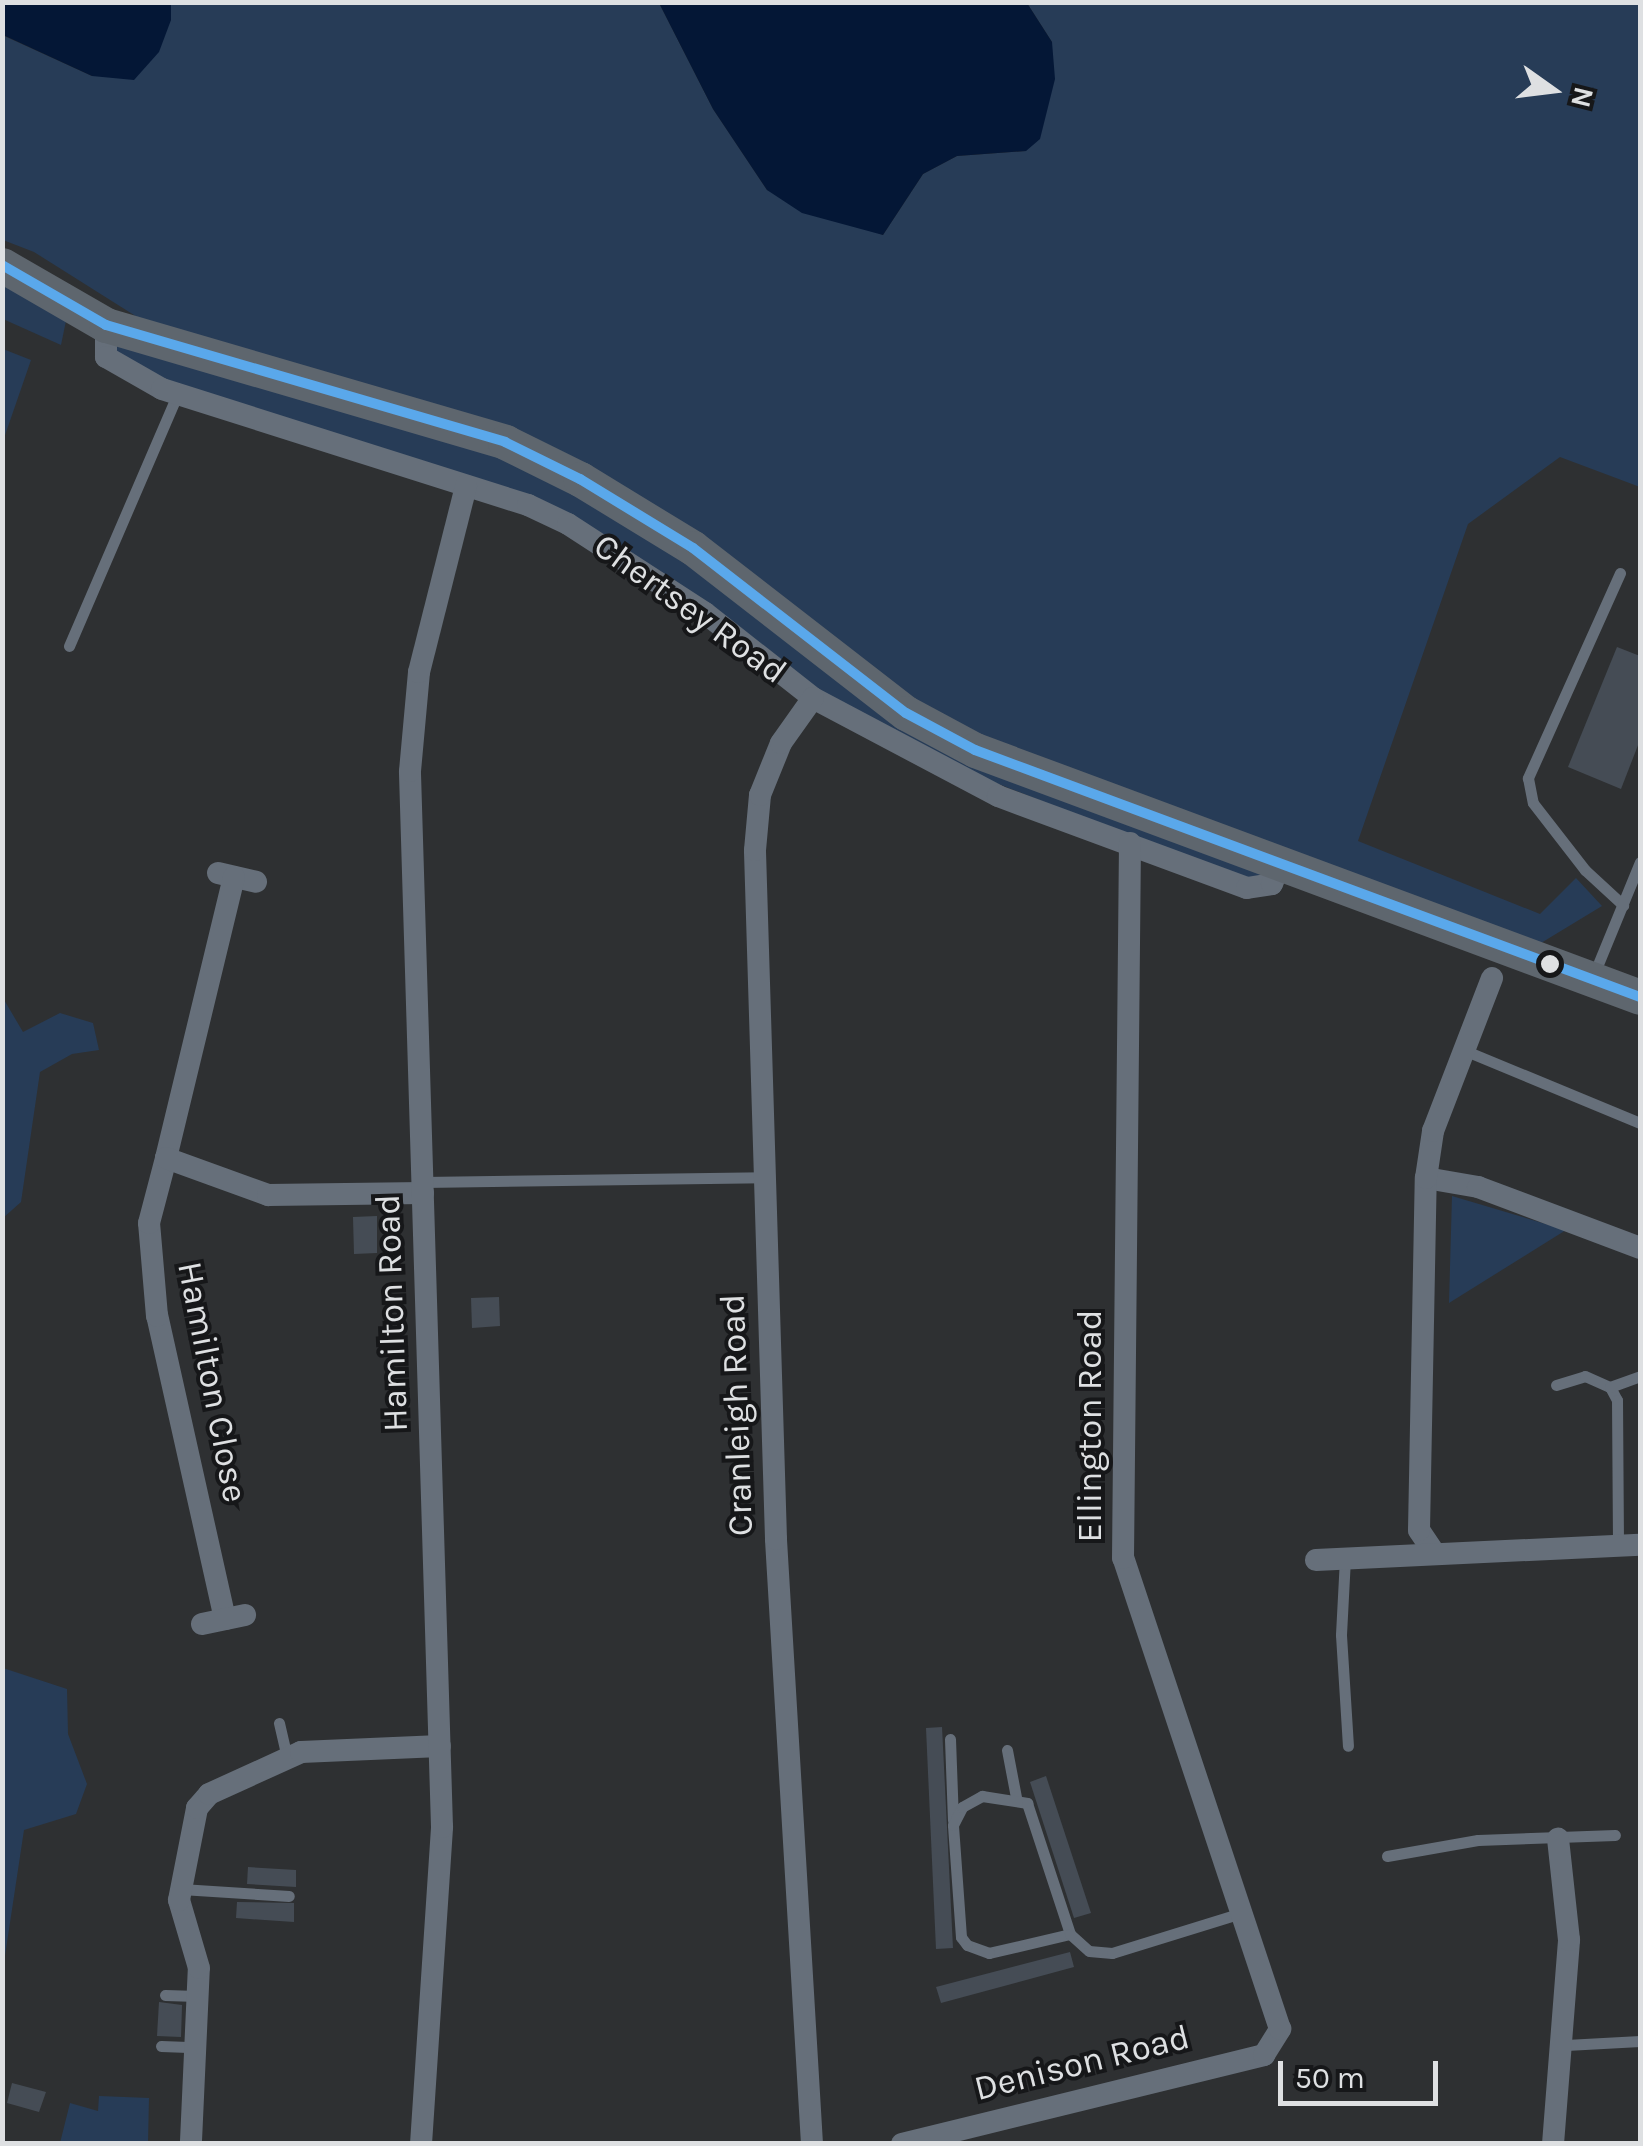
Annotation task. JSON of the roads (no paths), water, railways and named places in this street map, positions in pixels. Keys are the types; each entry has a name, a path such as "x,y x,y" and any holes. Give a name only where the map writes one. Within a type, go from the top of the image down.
{"main road":[{"name":"Chertsey Road","path":"2,265 106,324 505,442 670,532 939,734 1280,862 1498,962 1592,978 1640,997"}],"street":[{"name":"Chertsey Road","path":"106,324 102,347 114,367 177,395 528,505 602,544 813,698 998,796 1262,890 1280,862"},
{"name":"Hamilton Road","path":"421,2144 442,1844 410,771 419,672 466,486"},
{"name":"Cranleigh Road","path":"812,2144 776,1539 755,850 760,795 781,743 813,698"},
{"name":"Ellington Road","path":"1130,844 1123,1558 1238,1914 1278,2012 1274,2043"},
{"name":"Hamilton Close","path":"202,1624 235,1617 157,1316 149,1223 236,877"},
{"path":"1433,1551 1419,1530 1426,1178 1433,1131 1498,962"},
{"path":"166,1158 268,1194 423,1188"},
{"path":"1426,1178 1478,1187 1640,1248"},
{"path":"1316,1560 1433,1551 1629,1545"},
{"path":"191,2141 181,2100 195,2047 199,1968 180,1914 196,1808 209,1794 287,1758 323,1748 440,1746"},
{"path":"1553,2144 1566,2045 1570,1940 1558,1839"},
{"name":"Denison Road","path":"902,2144 1264,2055 1274,2043"}],"lane":[{"path":"69,646 177,395"},
{"path":"1620,573 1528,778 1533,803 1585,870 1623,905"},
{"path":"1592,978 1640,862"},
{"path":"1466,1050 1640,1124"},
{"path":"423,1188 765,1178"},
{"path":"1556,1385 1586,1376 1610,1387 1640,1376"},
{"path":"1610,1387 1620,1418 1629,1545"},
{"path":"1345,1558 1341,1635 1348,1746"},
{"path":"279,1724 287,1758"},
{"path":"950,1739 961,1937 967,1945 989,1953 1070,1934"},
{"path":"1007,1750 1016,1798"},
{"path":"953,1824 973,1800 1016,1798 1027,1803 1070,1934 1089,1951 1112,1954 1238,1914"},
{"path":"1387,1856 1478,1840 1614,1835"},
{"path":"181,1889 289,1896"},
{"path":"165,1995 197,1996"},
{"path":"1566,2045 1640,2040"},
{"path":"160,2046 195,2047"}]}
